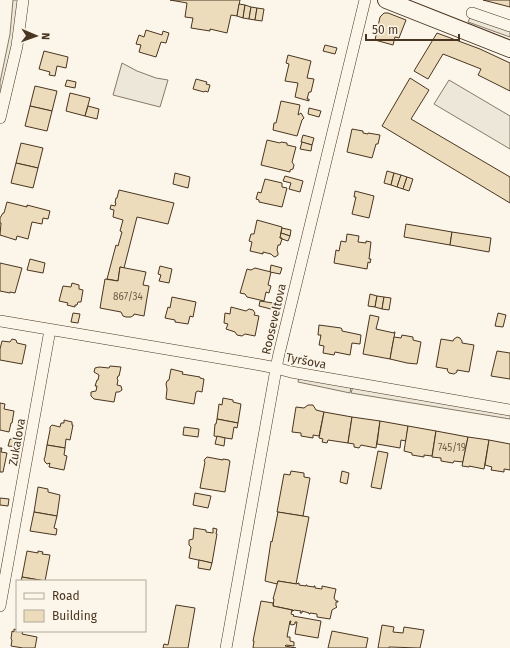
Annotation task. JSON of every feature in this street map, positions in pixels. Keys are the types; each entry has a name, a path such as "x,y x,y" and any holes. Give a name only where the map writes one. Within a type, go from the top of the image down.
{"main road":[{"path":"386,0 510,49"}],"street":[{"path":"0,118 15,58 23,0"},
{"name":"Rooseveltova","path":"226,648 278,358 365,0"},
{"path":"472,13 510,26"},
{"name":"Tyršova","path":"0,321 510,410"},
{"name":"Zukalova","path":"0,606 50,330"}],"shaded area":[{"path":"13,0 19,0 15,34 0,98 0,82 10,34"},
{"path":"472,13 510,26 510,37 468,22"},
{"path":"122,63 137,71 156,78 168,80 160,107 113,95"},
{"path":"449,80 510,116 510,149 434,104"},
{"path":"299,377 351,387 350,393 298,382"},
{"path":"353,387 510,414 510,419 351,393"}],"building":[{"path":"170,0 240,0 237,16 231,15 227,33 210,29 210,31 191,28 193,18 185,17 187,3"},
{"path":"483,0 510,0 510,7"},
{"path":"239,4 245,5 243,18 237,16"},
{"path":"245,5 251,7 249,19 243,18"},
{"path":"251,7 257,8 255,20 249,19"},
{"path":"257,8 264,9 262,21 255,20"},
{"path":"384,13 388,13 406,20 399,38 395,37 393,45 375,40 380,17"},
{"path":"146,30 162,35 163,31 169,33 166,43 161,42 156,57 139,52 141,45 136,44 139,35 144,37"},
{"path":"437,33 480,49 510,63 510,91 478,75 481,69 443,54 428,79 414,71"},
{"path":"325,45 337,48 335,54 323,51"},
{"path":"44,51 68,57 66,68 57,66 55,76 49,75 50,72 39,69"},
{"path":"288,55 311,61 307,78 314,79 311,92 309,92 307,99 309,99 309,101 295,97 298,83 285,81 289,64 286,63"},
{"path":"410,78 429,90 411,119 510,177 510,203 382,126"},
{"path":"196,79 207,82 206,84 210,85 208,92 193,89"},
{"path":"67,80 76,82 75,88 65,86"},
{"path":"35,86 57,91 52,111 30,106"},
{"path":"70,93 90,98 85,116 66,111"},
{"path":"281,101 300,105 298,115 301,113 304,118 297,136 273,130"},
{"path":"30,106 52,111 47,131 25,126"},
{"path":"88,106 99,109 97,119 85,116"},
{"path":"309,108 321,111 319,117 308,114"},
{"path":"352,129 363,131 363,133 380,135 372,158 347,152"},
{"path":"303,135 314,138 312,145 301,142"},
{"path":"267,140 287,143 287,145 296,147 292,162 294,165 290,172 261,165"},
{"path":"302,142 312,145 311,151 300,149"},
{"path":"21,143 43,148 38,168 16,163"},
{"path":"16,163 38,168 33,188 11,183"},
{"path":"387,171 394,173 391,185 384,183"},
{"path":"175,173 190,177 188,188 173,184"},
{"path":"394,173 401,175 397,187 391,185"},
{"path":"401,175 407,177 403,189 397,187"},
{"path":"285,176 303,181 300,192 289,189 291,183 283,181"},
{"path":"407,177 413,179 409,191 403,189"},
{"path":"265,179 282,183 282,187 287,188 282,207 259,202 259,200 256,199 258,192 261,193"},
{"path":"119,190 174,203 168,224 137,217 124,268 120,267 118,281 107,279 116,245 118,246 122,232 120,231 123,220 113,217 114,210 110,209 111,205 115,206"},
{"path":"355,191 374,196 369,218 352,214 356,197 354,197"},
{"path":"7,202 50,211 48,219 43,218 42,224 32,222 28,239 17,236 16,240 0,235 0,218 4,213"},
{"path":"257,220 282,227 280,238 282,239 280,245 278,245 278,255 275,257 271,254 263,252 263,254 250,251 252,242 249,241 251,234 254,234"},
{"path":"406,224 452,232 450,245 404,237"},
{"path":"282,228 291,230 290,236 281,233"},
{"path":"452,232 491,238 489,252 450,245"},
{"path":"281,233 290,236 288,241 280,238"},
{"path":"347,234 359,236 358,242 371,242 369,259 371,259 370,263 368,262 367,269 334,263 336,250 339,251 341,241 346,242"},
{"path":"30,259 45,263 43,273 27,270"},
{"path":"0,263 22,268 15,293 0,291"},
{"path":"271,265 282,268 280,274 270,272"},
{"path":"160,266 172,269 169,283 159,281 161,275 158,274"},
{"path":"120,267 146,272 143,285 149,286 144,316 134,314 131,317 126,317 123,316 121,312 100,308 105,279 118,281"},
{"path":"255,268 271,272 268,285 271,286 269,293 266,292 264,301 247,297 245,294 240,293 247,269 251,270"},
{"path":"72,283 79,285 79,289 83,290 81,302 78,302 75,307 67,305 68,303 59,301 63,286 71,287"},
{"path":"370,294 377,296 375,307 368,306"},
{"path":"377,296 384,297 382,309 375,307"},
{"path":"172,297 196,302 193,317 190,316 188,324 175,322 175,320 165,318 168,307 170,308"},
{"path":"384,297 391,298 389,310 382,309"},
{"path":"260,301 273,303 271,309 259,306"},
{"path":"231,307 246,311 249,309 253,310 255,313 254,315 259,316 255,336 245,334 242,336 237,335 235,332 226,329 228,324 224,323 225,313 230,314"},
{"path":"73,313 80,314 78,323 71,322"},
{"path":"498,313 506,315 503,327 495,326"},
{"path":"370,315 379,317 376,329 395,332 390,359 363,354"},
{"path":"319,325 341,328 342,331 361,335 360,344 352,343 350,355 335,352 334,355 323,353 324,346 319,345 321,335 318,335"},
{"path":"402,335 413,337 413,340 421,342 417,364 390,359 394,337 401,338"},
{"path":"457,337 460,338 462,343 474,345 469,372 457,370 454,374 449,373 447,370 448,369 436,367 441,339 453,341"},
{"path":"12,339 16,340 17,343 26,345 22,364 0,360 2,341 10,342"},
{"path":"497,351 510,353 510,379 491,376"},
{"path":"110,366 121,367 117,379 117,385 121,386 122,390 116,392 114,402 94,399 91,396 91,392 96,391 97,386 95,386 99,375 94,372 95,368 109,368"},
{"path":"171,369 183,372 182,374 204,379 202,392 196,392 194,404 166,399 166,384 169,380"},
{"path":"223,398 233,400 233,402 241,404 238,423 217,419 219,404 222,405"},
{"path":"0,403 5,404 4,409 14,411 9,432 0,430"},
{"path":"308,405 313,405 316,410 324,412 319,436 313,435 313,438 301,436 301,433 292,432 296,407 304,408"},
{"path":"324,412 352,417 348,443 328,440 327,443 322,442 323,439 319,438"},
{"path":"352,417 380,421 376,448 361,445 359,448 354,447 354,444 348,443"},
{"path":"217,419 238,423 237,428 234,427 232,439 214,436"},
{"path":"64,420 72,422 73,425 70,440 66,439 65,448 47,445 50,427 52,425 60,427 61,423 64,423"},
{"path":"380,421 408,426 406,441 401,440 400,448 377,444"},
{"path":"408,426 436,431 432,456 424,455 424,457 412,455 412,453 404,451"},
{"path":"184,427 199,429 198,437 183,435"},
{"path":"436,431 468,437 463,462 454,461 453,463 441,461 441,458 432,457"},
{"path":"217,436 225,438 224,446 215,444"},
{"path":"468,437 489,440 484,469 462,466"},
{"path":"10,439 20,440 19,447 8,446"},
{"path":"489,440 510,444 510,470 504,469 504,472 491,470 492,467 485,465"},
{"path":"47,445 65,448 64,455 67,456 64,470 49,467 50,463 47,464 45,462 44,459"},
{"path":"0,448 2,448 1,452 7,453 3,472 0,472"},
{"path":"378,451 388,453 381,489 371,487"},
{"path":"207,457 230,461 225,492 200,488 204,461"},
{"path":"291,471 304,473 304,477 310,478 303,516 277,512 284,474 290,475"},
{"path":"342,471 349,473 347,484 340,482"},
{"path":"38,487 48,489 48,492 60,495 57,516 34,512"},
{"path":"195,493 211,496 208,508 193,505"},
{"path":"0,498 9,499 8,506 0,505"},
{"path":"34,512 57,516 54,528 57,529 56,535 30,531"},
{"path":"278,512 309,517 296,584 278,581 277,584 265,581 271,541 272,542"},
{"path":"194,528 213,533 213,528 217,529 212,563 189,558 191,547 189,545 189,540 193,539"},
{"path":"27,551 38,553 38,551 43,552 42,554 50,555 45,580 22,577"},
{"path":"199,560 212,563 210,570 198,568"},
{"path":"22,577 39,580 21,580"},
{"path":"278,581 299,583 299,585 315,586 315,588 322,589 322,586 336,589 334,598 338,601 336,602 337,607 332,610 330,619 317,617 317,614 309,614 302,611 302,613 300,613 301,611 292,611 293,610 273,606 273,599"},
{"path":"261,601 273,603 273,606 292,610 291,614 294,615 293,616 321,621 318,638 295,634 297,622 292,625 290,624 290,621 287,637 290,637 290,641 294,642 294,646 285,646 296,648 253,648"},
{"path":"176,605 195,608 188,648 163,648 164,644 168,645"},
{"path":"382,625 394,627 393,632 403,633 404,627 424,630 420,648 378,648"},
{"path":"14,629 16,630 16,632 23,632 22,634 37,637 35,648 11,646 12,631 14,632"},
{"path":"332,631 368,638 366,648 328,648"}]}
